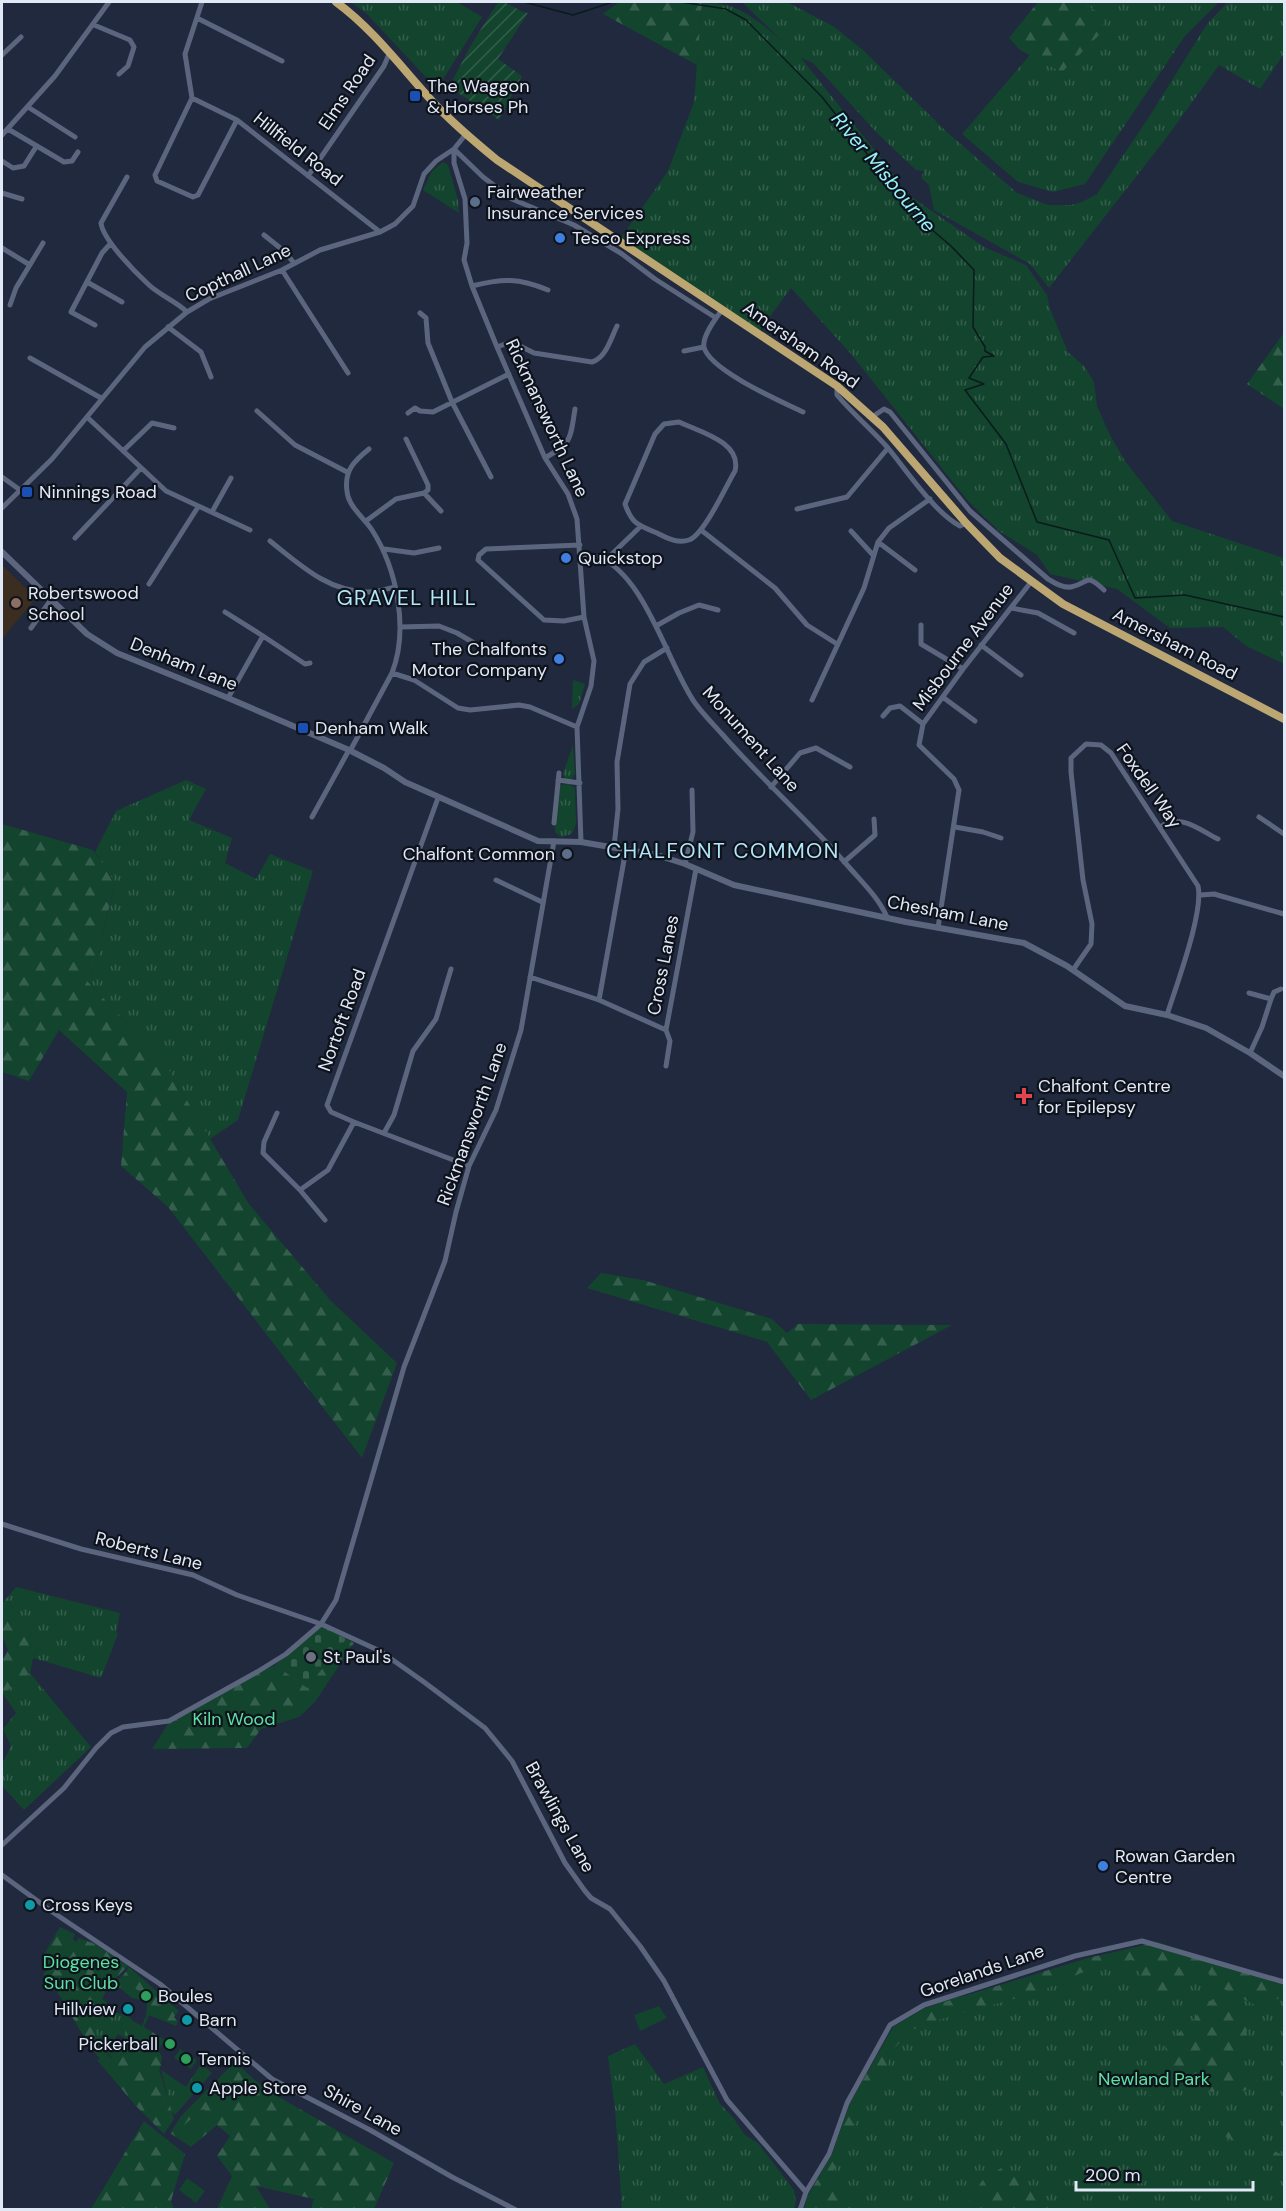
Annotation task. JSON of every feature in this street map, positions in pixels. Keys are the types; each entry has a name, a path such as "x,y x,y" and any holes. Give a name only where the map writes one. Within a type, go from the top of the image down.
{"highway":[{"name":"Amersham Road","path":"336,2 358,19 466,134 497,160 837,386 872,417 908,454 966,523 1000,558 1031,582 1063,604 1284,719"}],"street":[{"path":"2,135 55,76 109,2"},
{"path":"202,2 185,54 192,98 155,175 158,181 193,197 198,195 237,120"},
{"path":"197,18 282,61"},
{"path":"94,25 130,40 134,47 128,66 119,74"},
{"path":"2,55 21,37"},
{"name":"Elms Road","path":"308,176 384,66 389,54"},
{"name":"Hillfield Road","path":"192,98 237,120 380,232"},
{"path":"28,107 75,136"},
{"path":"8,129 64,162 72,161 78,152"},
{"path":"466,134 454,149 483,177 512,199 574,225 622,254 655,279 716,318"},
{"path":"2,160 13,168 24,166 36,147"},
{"name":"Copthall Lane","path":"2,508 52,459 145,347 168,327 209,299 282,270 320,250 380,232 395,224 413,206 424,174 436,161 454,149"},
{"name":"Rickmansworth Lane","path":"454,149 454,163 465,199 467,243 465,260 472,286 546,458 568,494 577,519 584,617 594,661 591,686 578,727 581,842"},
{"path":"127,177 101,223 102,230 150,286 179,304 187,312"},
{"path":"2,193 22,199"},
{"path":"264,235 284,251 294,263"},
{"path":"10,305 16,288 43,243"},
{"path":"95,325 68,311 102,253 111,243"},
{"path":"467,243 474,244"},
{"path":"2,249 30,265"},
{"path":"282,270 348,373"},
{"path":"472,286 491,281 516,280 548,290"},
{"path":"87,282 122,302"},
{"path":"722,310 705,341 704,347 710,359 722,369 803,412"},
{"path":"420,313 426,318 428,343 452,402 491,477"},
{"path":"497,347 508,343 534,353 592,362 599,360 603,355 617,326"},
{"path":"168,327 201,352 211,377"},
{"path":"684,351 704,347"},
{"path":"30,358 101,398"},
{"path":"408,413 415,408 420,411 433,412 509,374"},
{"path":"837,386 837,395 888,448 930,499 955,523 960,526 966,523"},
{"path":"872,417 884,408 890,412 970,511 1048,579 1068,587 1084,580 1094,580 1104,590"},
{"path":"546,458 564,447 570,439 575,410"},
{"path":"257,411 295,445 347,472"},
{"path":"87,417 166,491 250,530"},
{"path":"680,422 724,443 732,450 737,463 735,471 701,530 690,540 675,541 641,526 630,518 625,504 654,434 664,424 680,422"},
{"path":"123,451 152,423 174,428"},
{"path":"366,521 396,499 424,493 428,490 428,485 406,439"},
{"path":"797,509 847,497 888,448"},
{"path":"312,817 392,673 397,659 400,627 395,587 384,549 347,494 347,472 369,449"},
{"path":"75,538 141,468"},
{"path":"2,477 20,490"},
{"path":"212,513 231,478"},
{"path":"424,493 441,511"},
{"path":"812,700 864,588 878,542 889,528 930,499"},
{"path":"149,584 198,507"},
{"path":"580,555 597,557 608,562 612,554 641,526"},
{"path":"701,530 776,588 807,625 837,644"},
{"path":"851,531 873,555"},
{"path":"270,541 315,577 335,585 368,592 395,587"},
{"path":"878,542 915,570"},
{"path":"580,545 486,549 479,555 478,560 544,620 564,621 584,617"},
{"path":"384,549 414,554 439,548"},
{"name":"Denham Lane","path":"2,552 50,601 87,634 117,654 228,698 350,751 438,798 465,807 538,841 554,841"},
{"name":"Monument Lane","path":"608,562 625,577 636,592 656,626 694,703 844,862 881,904 887,917"},
{"name":"Misbourne Avenue","path":"938,928 959,790 954,779 918,746 923,724 1031,582"},
{"path":"31,628 50,601"},
{"path":"656,626 699,605 718,610"},
{"path":"1011,608 1038,613 1074,633"},
{"path":"225,612 305,664 310,663"},
{"path":"921,625 921,644 963,669"},
{"path":"400,627 439,626 474,643"},
{"path":"228,698 263,636"},
{"path":"981,645 1022,675"},
{"path":"614,847 618,809 617,762 630,684 644,662 666,648"},
{"path":"392,673 414,680 458,708 470,710 519,705 530,707 578,727"},
{"path":"944,698 975,721"},
{"path":"883,716 890,708 900,706 923,724"},
{"name":"Foxdell Way","path":"1073,970 1091,944 1092,924 1075,821 1071,772 1071,758 1086,744 1101,745 1111,753 1198,886 1201,895"},
{"path":"771,787 800,753 816,748 850,767"},
{"path":"554,823 559,772"},
{"path":"558,780 580,783"},
{"path":"685,864 693,832 692,790"},
{"name":"Nortoft Road","path":"438,798 327,1105 331,1112 354,1122 469,1166"},
{"path":"1259,817 1284,834"},
{"path":"844,862 875,835 874,819"},
{"path":"1160,827 1169,821 1181,821 1218,839"},
{"path":"955,826 1001,838"},
{"path":"554,841 581,842"},
{"name":"Rickmansworth Lane","path":"2,1845 64,1788 111,1733 123,1726 169,1721 257,1672 286,1654 321,1624 336,1600 404,1368 445,1261 469,1166 496,1110 522,1030 554,841"},
{"name":"Chesham Lane","path":"581,842 657,855 734,885 1024,944 1073,970 1125,1006 1167,1015 1206,1028 1284,1076"},
{"path":"599,1000 626,849"},
{"name":"Cross Lanes","path":"530,977 599,1000 666,1030 696,869"},
{"path":"496,880 542,902"},
{"path":"1167,1015 1193,931 1201,895 1214,894 1284,914"},
{"path":"384,1133 394,1115 413,1051 436,1019 451,969"},
{"path":"1250,1053 1274,992 1281,989"},
{"path":"1249,993 1271,999"},
{"path":"666,1030 670,1041 666,1066"},
{"path":"277,1113 264,1142 263,1153 325,1220"},
{"path":"300,1191 328,1170 354,1122"},
{"name":"Roberts Lane","path":"2,1524 81,1549 193,1575 237,1595 321,1624"},
{"name":"Brawlings Lane","path":"321,1624 380,1651 485,1728 512,1761 572,1872 591,1898 610,1909 640,1946 664,1981 728,2100 806,2192"},
{"name":"Shire Lane","path":"2,1875 160,1984 272,2079 516,2210"},
{"name":"Gorelands Lane","path":"800,2210 806,2192 829,2154 847,2103 890,2025 924,2005 1075,1956 1142,1941 1284,1982"}],"shaded area":[{"name":"Robertswood School","path":"2,565 36,598 2,639"}],"green space":[{"path":"350,2 457,2 482,17 437,89 366,13"},
{"path":"498,2 528,13 498,59 522,76 499,120 449,87 471,45"},
{"path":"619,2 702,2 697,65 603,14"},
{"path":"702,2 726,5 747,14 784,43 742,2 787,2 833,26 863,50 948,133 1017,193 1048,205 1071,205 1097,194 1149,117 1207,24 1228,2 1284,2 1284,54 1260,89 1219,65 1167,137 1049,288 1030,264 934,210 929,185 921,178 924,171 916,170 878,134 813,63 801,58 889,168 903,191 984,247 1026,265 1047,295 1050,309 1068,352 1085,367 1094,382 1097,406 1109,433 1125,461 1172,521 1284,558 1284,664 1246,646 1223,627 1170,628 1117,589 1050,574 1037,555 999,531 968,501 851,354 791,288 757,334 618,242 668,171 694,102"},
{"path":"1038,2 1091,2 1087,6 1105,16 1100,34 1062,72 1020,50 1009,38"},
{"path":"1091,2 1219,2 1185,36 1085,184 1053,192 1018,182 962,134 1030,55 1062,72 1087,6"},
{"path":"443,162 448,165 458,200 459,213 423,190 432,171"},
{"path":"1283,334 1283,376 1284,409 1247,384"},
{"path":"573,680 585,684 579,704 572,709"},
{"path":"573,745 575,774 571,780 565,779 563,774"},
{"path":"186,780 206,789 189,820 232,838 225,863 256,879 270,854 313,871 238,1120 210,1139 164,1062 87,981 95,968 115,883 95,852 116,811"},
{"path":"569,784 575,788 576,824 572,834 561,837 555,832 555,826 559,787"},
{"path":"2,824 93,850 115,882 95,968 87,981 164,1062 249,1204 331,1301 397,1363 362,1458 168,1207 121,1166 127,1092 59,1030 29,1081 2,1072"},
{"path":"601,1273 643,1280 772,1319 787,1333 798,1324 952,1325 811,1400 767,1342 587,1288"},
{"path":"16,1587 120,1613 116,1632 118,1634 101,1678 33,1658 40,1646 7,1598"},
{"path":"7,1598 40,1646 33,1658 30,1673 3,1694 2,1661 8,1650 2,1636 2,1604"},
{"path":"321,1624 346,1639 307,1688 275,1665"},
{"name":"Kiln Wood","path":"343,1637 354,1643 315,1702 299,1717 261,1729 247,1748 152,1749 168,1724 241,1681 275,1665 306,1680"},
{"path":"30,1673 91,1747 24,1810 2,1786 2,1764 11,1746 3,1729 16,1713 3,1694"},
{"name":"Diogenes Sun Club","path":"60,1927 75,1934 73,1939 76,1942 79,1938 95,1944 128,1966 110,1984 102,1999 107,2002 105,2012 99,2018 95,2030 103,2050 111,2058 125,2037 126,2017 142,2026 146,2016 148,1996 120,1980 129,1967 179,2011 174,2017 178,2022 176,2026 149,2015 144,2027 165,2040 158,2051 162,2056 159,2069 174,2119 164,2134 135,2105 97,2060 100,2059 59,1994 43,1974 51,1965 42,1958"},
{"path":"1158,1942 1284,1984 1284,1996 1261,2006 1255,2005 1222,1988 1210,1974 1197,1969 1190,1986 1169,1996 1148,1988 1132,1960 1081,1973 1039,1992 938,2020 909,2031 892,2051 888,2063 862,2105 828,2184 836,2193 849,2194 857,2198 856,2209 804,2210 807,2197 832,2154 850,2103 893,2027 925,2008 1088,1958"},
{"name":"Newland Park","path":"1157,1943 1284,1987 1284,2209 805,2210 895,2026 943,2001"},
{"path":"123,1975 145,1990 139,2000 132,1998 114,1983"},
{"path":"1230,1998 1249,2021 1243,2048 1232,2061 1234,2066 1256,2073 1257,2082 1249,2089 1236,2093 1229,2087 1212,2092 1178,2070 1165,2048 1169,2041 1194,2020 1202,2007 1213,1999"},
{"path":"659,2006 667,2018 640,2031 634,2015"},
{"path":"108,2009 132,2019 125,2038 118,2034 109,2047 115,2053 112,2057 103,2050 89,2030"},
{"path":"635,2044 664,2084 703,2067 720,2104 732,2116 745,2135 758,2143 794,2190 796,2202 794,2209 622,2209 615,2109 608,2056"},
{"name":"Tennis","path":"180,2049 197,2060 191,2069 174,2058"},
{"path":"235,2062 265,2089 394,2163 374,2209 311,2209 314,2199 256,2186 270,2209 217,2209 232,2176 217,2156 230,2136 217,2125 191,2147 170,2133 182,2115"},
{"path":"201,2064 212,2073 175,2115 171,2111 161,2070 186,2087"},
{"path":"1158,2090 1188,2107 1182,2112 1149,2096"},
{"path":"203,2109 210,2117 191,2133 184,2125"},
{"path":"144,2121 185,2154 171,2201 174,2209 91,2209"},
{"path":"1226,2126 1284,2156 1284,2167 1221,2134"},
{"path":"1003,2167 1056,2209 978,2209 967,2203 984,2178"},
{"path":"187,2178 205,2191 196,2203 179,2190"}],"waterway":[{"name":"River Misbourne","path":"524,2 573,15 613,2"},
{"name":"River Misbourne","path":"681,2 726,9 746,20 822,97 917,217 951,246 974,270 973,327 985,351 994,356 983,357 969,378 984,384 965,390 1006,444 1037,522 1109,540 1135,598 1185,595 1284,617"}],"place":[{"name":"The Waggon & Horses Ph","path":"415,96"},
{"name":"Fairweather Insurance Services","path":"475,202"},
{"name":"Tesco Express","path":"560,238"},
{"name":"Ninnings Road","path":"27,492"},
{"name":"Quickstop","path":"566,558"},
{"name":"Robertswood School","path":"16,603"},
{"name":"The Chalfonts Motor Company","path":"559,659"},
{"name":"Denham Walk","path":"303,728"},
{"name":"Chalfont Common","path":"567,854"},
{"name":"Chalfont Centre for Epilepsy","path":"1024,1096"},
{"name":"St Paul's","path":"311,1657"},
{"name":"Rowan Garden Centre","path":"1103,1866"},
{"name":"Cross Keys","path":"30,1905"},
{"name":"Boules","path":"146,1996"},
{"name":"Hillview","path":"128,2009"},
{"name":"Barn","path":"187,2020"},
{"name":"Pickerball","path":"170,2044"},
{"name":"Tennis","path":"186,2059"},
{"name":"Apple Store","path":"197,2088"}],"district":[{"name":"GRAVEL HILL","path":"407,598"},
{"name":"CHALFONT COMMON","path":"723,851"}]}
